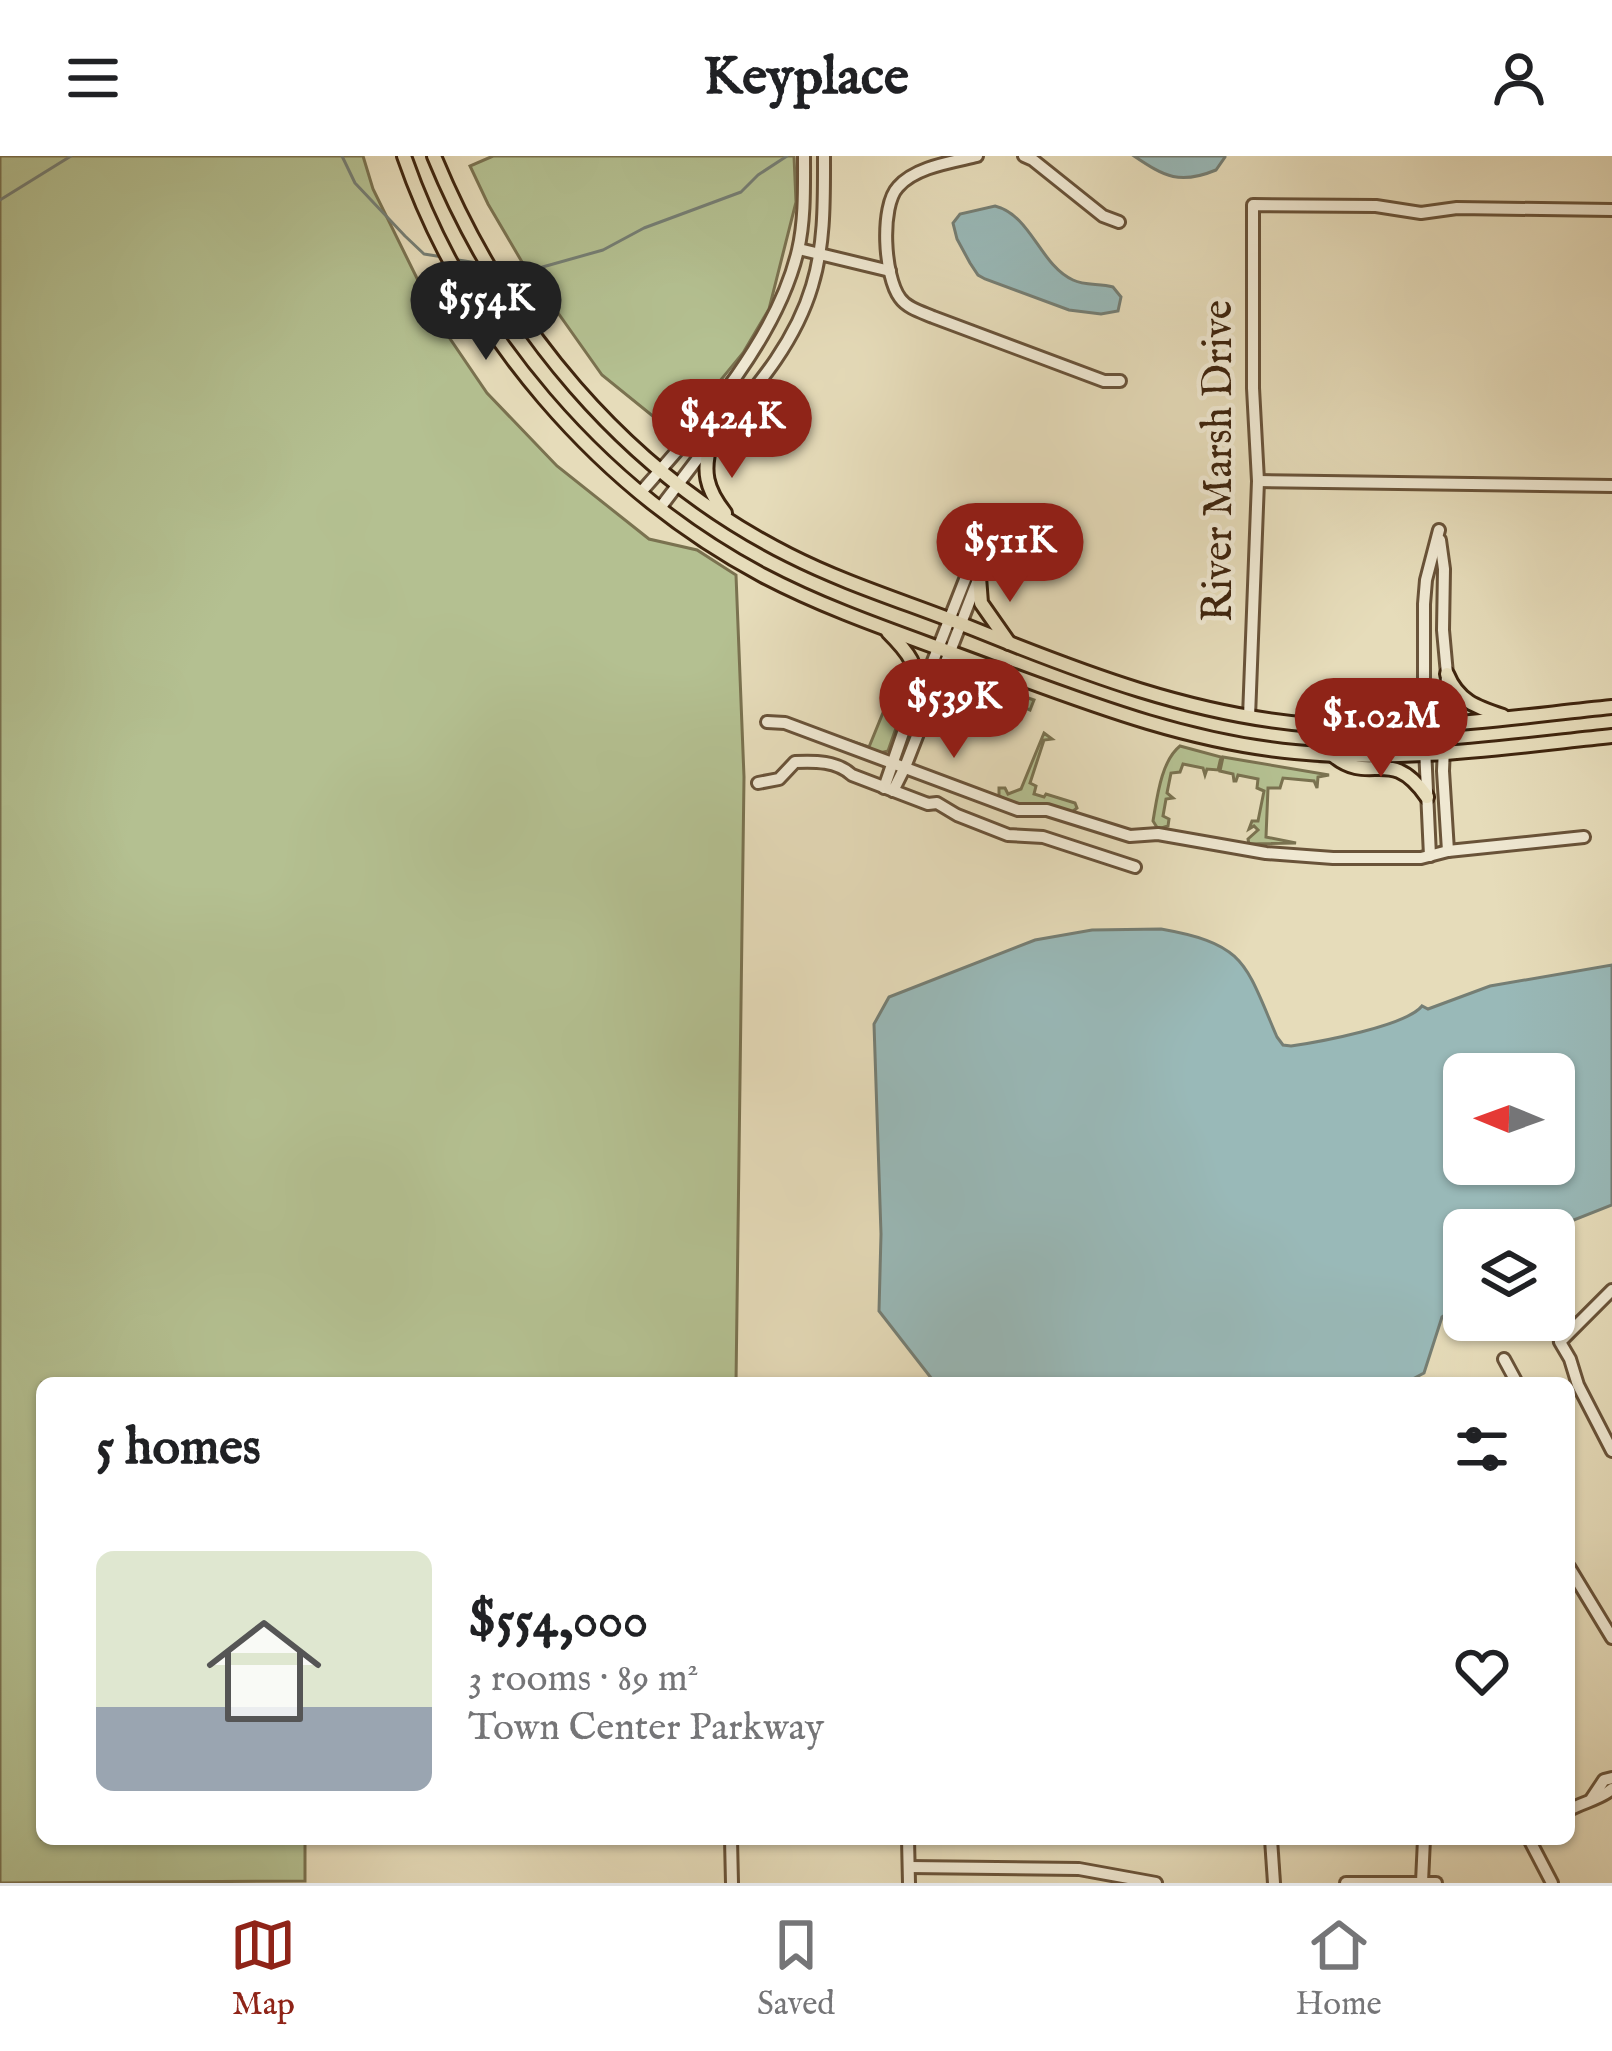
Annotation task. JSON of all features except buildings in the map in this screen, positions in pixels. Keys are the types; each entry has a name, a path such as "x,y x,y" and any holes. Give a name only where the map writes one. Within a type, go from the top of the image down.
{"main road":[{"path":"404,156 431,222 484,320 558,413 660,508 764,576 883,627 1123,716 1213,740 1334,756 1427,754 1612,736"},
{"path":"434,156 502,292 564,375 604,418 661,470 733,523 845,582 1149,694 1249,717 1314,725 1424,726 1612,707"},
{"path":"711,442 705,478 733,523"},
{"path":"979,577 982,603 1009,644"},
{"path":"883,627 914,663 916,695"},
{"path":"1447,674 1453,688 1474,706 1510,718"},
{"path":"1334,756 1348,767 1395,768 1407,773 1426,797"}],"street":[{"path":"641,492 735,376 770,324 799,249 804,156"},
{"path":"977,156 907,178 894,190 887,209 890,271 899,298 911,308 1104,381 1120,381"},
{"path":"1024,156 1103,216 1119,222"},
{"path":"660,508 763,382 791,335 820,254 824,161"},
{"name":"River Marsh Drive","path":"1249,717 1258,481 1252,388 1253,206 1376,206 1421,213 1456,208 1612,210"},
{"path":"799,249 890,271"},
{"path":"1258,481 1612,486"},
{"path":"889,789 905,767 984,530 996,519 979,577 954,622"},
{"path":"1430,856 1424,604 1439,530 1447,674 1448,851"},
{"path":"889,789 892,763 916,695 944,649"},
{"path":"767,722 785,723 1018,810 1047,810 1130,836 1158,834 1266,853 1394,859 1584,837"},
{"path":"758,783 779,779 795,763 823,765 828,771 852,775 928,804 943,815 956,815 1009,835 1043,838 1135,867"},
{"path":"1612,1290 1560,1342 1612,1451"},
{"path":"1504,1359 1514,1377"},
{"path":"1575,1578 1611,1635"},
{"path":"1592,1798 1604,1780 1612,1778"},
{"path":"1575,1807 1612,1789"},
{"path":"731,1845 732,1883"},
{"path":"908,1845 909,1883"},
{"path":"1271,1845 1274,1883"},
{"path":"1422,1882 1424,1845"},
{"path":"1532,1845 1552,1883"},
{"path":"909,1867 1078,1869 1156,1883"},
{"path":"1346,1883 1436,1883"}],"green space":[{"path":"0,156 363,156 373,189 438,321 487,393 557,466 649,539 697,550 736,575 744,777 736,1377 36,1377 36,1845 305,1845 305,1881 0,1883"},
{"path":"493,156 794,156 796,202 769,309 743,353 678,432 602,375 522,262 470,166"},
{"path":"955,673 1034,700 1030,710 1013,703 1008,709 1010,696 970,688 972,682 966,680 961,687 954,685 946,708 937,707"},
{"path":"898,685 910,688 888,751 880,753 835,736 869,747"},
{"path":"1044,733 1052,739 1044,740 1030,783 1036,786 1034,794 1075,803 1072,812 1046,804 1019,805 999,796 999,788 1008,794 1021,789"},
{"path":"1180,746 1221,757 1218,770 1207,769 1205,775 1203,768 1183,764 1180,772 1171,773 1167,793 1173,798 1166,799 1163,816 1169,819 1168,826 1158,829 1153,821 1161,780"},
{"path":"1223,757 1329,775 1318,777 1317,788 1314,781 1283,778 1280,788 1268,788 1266,837 1296,843 1249,844 1258,830 1249,829 1252,821 1258,821 1264,791 1257,788 1258,779 1238,775 1234,781 1233,774 1220,771"}],"water":[{"path":"1134,156 1225,157 1216,170 1182,178 1164,174"},
{"path":"995,206 1018,219 1062,273 1078,282 1113,287 1121,297 1118,311 1069,310 978,275 953,223 960,214"},
{"path":"1161,929 1227,950 1249,974 1277,1037 1291,1046 1381,1026 1422,1006 1428,1009 1490,986 1612,965 1612,1205 1575,1220 1575,1209 1443,1209 1443,1316 1424,1373 1416,1377 930,1377 879,1311 874,1024 889,997 1035,940 1092,930"}],"waterway":[{"path":"0,200 71,156"},
{"path":"342,156 355,183 405,236 424,254 443,257"},
{"path":"494,265 539,268 603,250 644,228 741,192 787,156"},
{"path":"458,260 484,264"}]}
